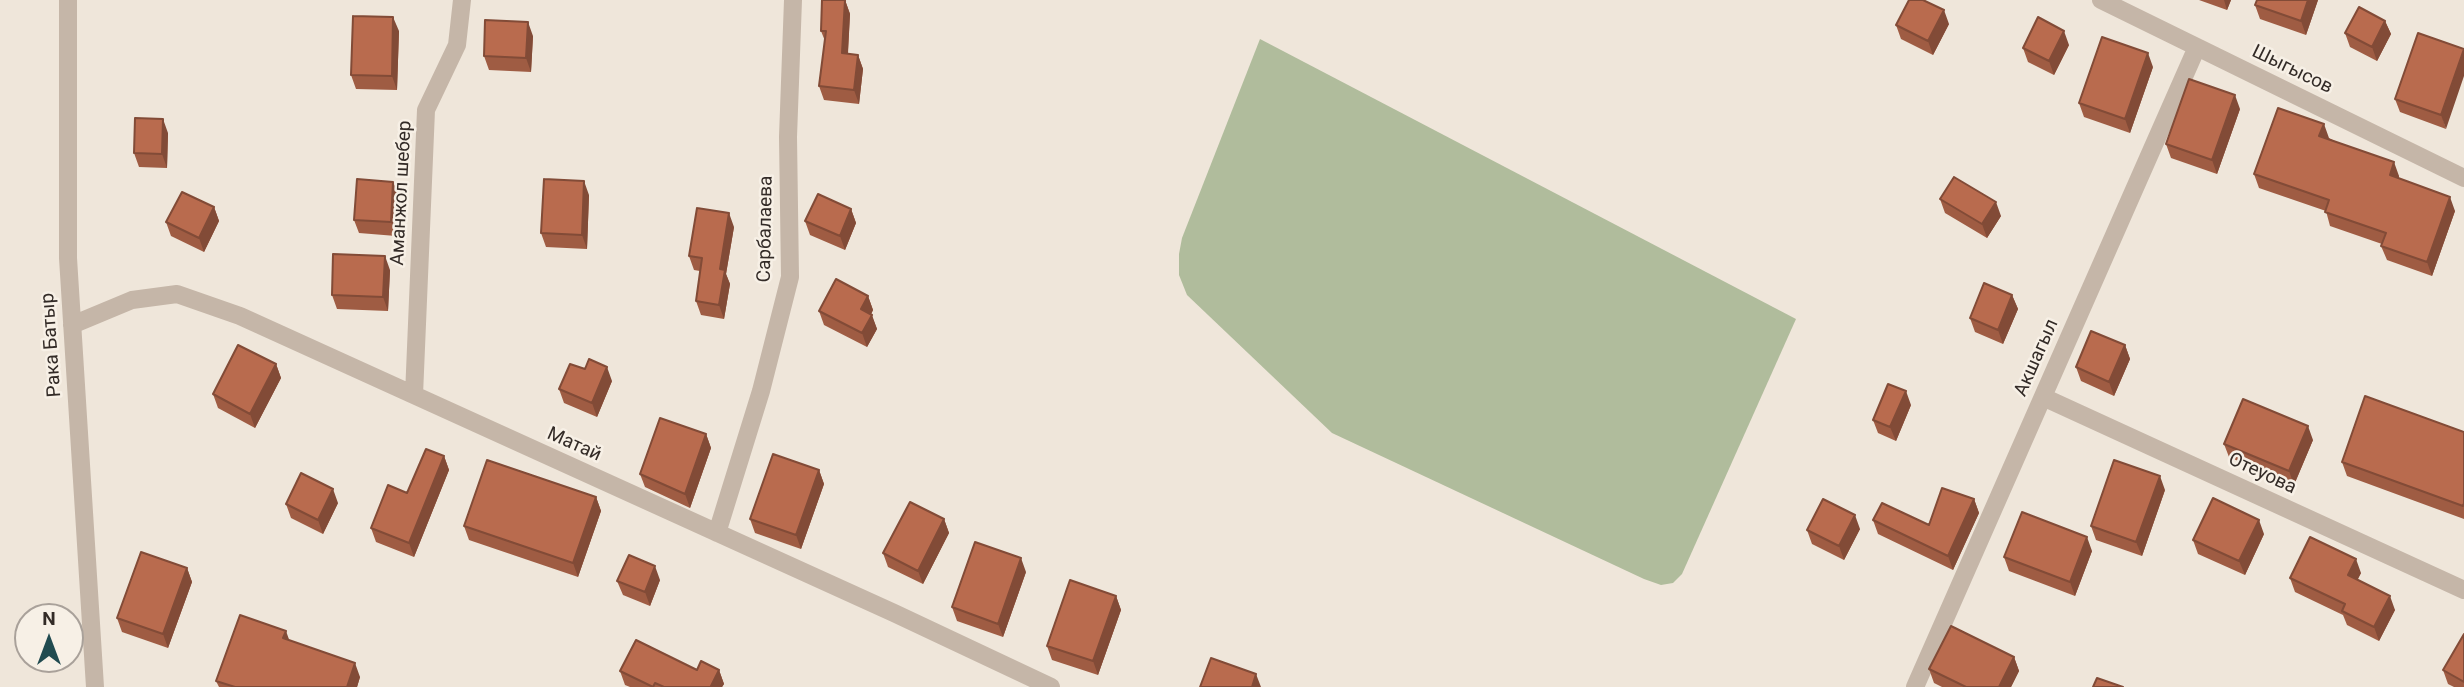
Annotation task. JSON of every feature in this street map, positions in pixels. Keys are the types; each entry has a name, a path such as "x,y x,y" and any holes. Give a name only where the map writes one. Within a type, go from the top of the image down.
{"street":[{"name":"Рака Батыр","path":"68,0 68,258 97,686"},
{"name":"Аманжол шебер","path":"414,395 426,110 457,45 462,0"},
{"name":"Сарбалаева","path":"717,533 761,391 790,277 788,137 793,0"},
{"name":"Шыгысов","path":"2101,0 2464,178"},
{"name":"Акшагыл","path":"1914,687 2197,47"},
{"name":"Матай","path":"72,326 132,300 177,294 240,316 1051,687"},
{"name":"Отеуова","path":"2043,397 2464,590"}],"green space":[{"path":"1260,39 1796,319 1682,574 1673,583 1661,585 1644,579 1332,433 1187,295 1179,275 1182,238"}],"building":[{"path":"822,0 845,0 842,53 858,55 854,90 819,86 826,31 821,31"},
{"path":"1909,0 1923,0 1944,10 1928,41 1896,25"},
{"path":"2257,0 2308,0 2301,21 2255,5"},
{"path":"2359,7 2385,21 2372,47 2345,33"},
{"path":"353,16 393,17 392,76 351,75"},
{"path":"2038,17 2064,31 2049,61 2023,48"},
{"path":"485,20 528,22 526,58 484,56"},
{"path":"2418,33 2464,49 2441,115 2395,99"},
{"path":"2102,37 2148,53 2125,119 2079,103"},
{"path":"2189,79 2235,95 2212,160 2166,144"},
{"path":"2278,108 2324,124 2319,136 2394,162 2390,175 2450,197 2427,262 2381,246 2386,233 2325,212 2329,200 2254,174"},
{"path":"135,118 163,119 162,154 134,153"},
{"path":"1954,177 1996,202 1982,224 1940,199"},
{"path":"357,179 393,182 391,222 354,220"},
{"path":"544,179 584,181 582,235 541,233"},
{"path":"182,192 214,207 199,238 166,222"},
{"path":"818,194 851,209 840,236 805,221"},
{"path":"697,208 729,213 720,269 725,270 719,305 696,301 702,258 689,256"},
{"path":"333,254 385,256 383,297 332,295"},
{"path":"836,279 868,296 861,309 872,315 862,333 819,311"},
{"path":"1984,283 2012,295 1998,330 1970,318"},
{"path":"2091,331 2125,345 2109,382 2076,367"},
{"path":"238,345 276,364 250,414 213,394"},
{"path":"589,359 607,367 592,403 559,389 570,364 585,369"},
{"path":"1888,384 1906,391 1890,427 1873,420"},
{"path":"2365,396 2464,432 2463,506 2342,462"},
{"path":"2243,399 2308,426 2289,471 2224,444"},
{"path":"660,418 706,434 685,494 640,474"},
{"path":"426,449 444,456 409,543 371,528 388,485 407,493"},
{"path":"773,454 819,470 796,535 750,519"},
{"path":"487,460 596,497 573,563 464,526"},
{"path":"2114,460 2160,476 2136,542 2091,526"},
{"path":"301,473 333,489 318,520 286,504"},
{"path":"1942,488 1974,499 1948,556 1873,520 1882,503 1929,525"},
{"path":"2213,498 2259,520 2239,561 2193,540"},
{"path":"1823,499 1855,515 1839,546 1807,530"},
{"path":"910,502 944,519 918,571 883,553"},
{"path":"2022,512 2087,537 2070,582 2004,557"},
{"path":"2310,537 2356,559 2348,575 2390,596 2374,627 2342,611 2345,604 2290,578"},
{"path":"975,542 1021,558 998,624 952,607"},
{"path":"141,552 187,568 163,634 117,618"},
{"path":"629,555 655,566 645,592 617,581"},
{"path":"1070,580 1116,596 1093,661 1047,646"},
{"path":"240,615 286,631 283,638 355,663 347,687 235,687 216,681"},
{"path":"1951,626 2014,657 1999,687 1966,687 1929,669"},
{"path":"2464,634 2464,682 2443,670"},
{"path":"636,640 697,670 701,661 719,670 711,686 714,687 664,687 655,683 653,687 620,671"},
{"path":"1211,658 1256,674 1252,687 1200,687"},
{"path":"2097,678 2123,687 2093,687"}]}
